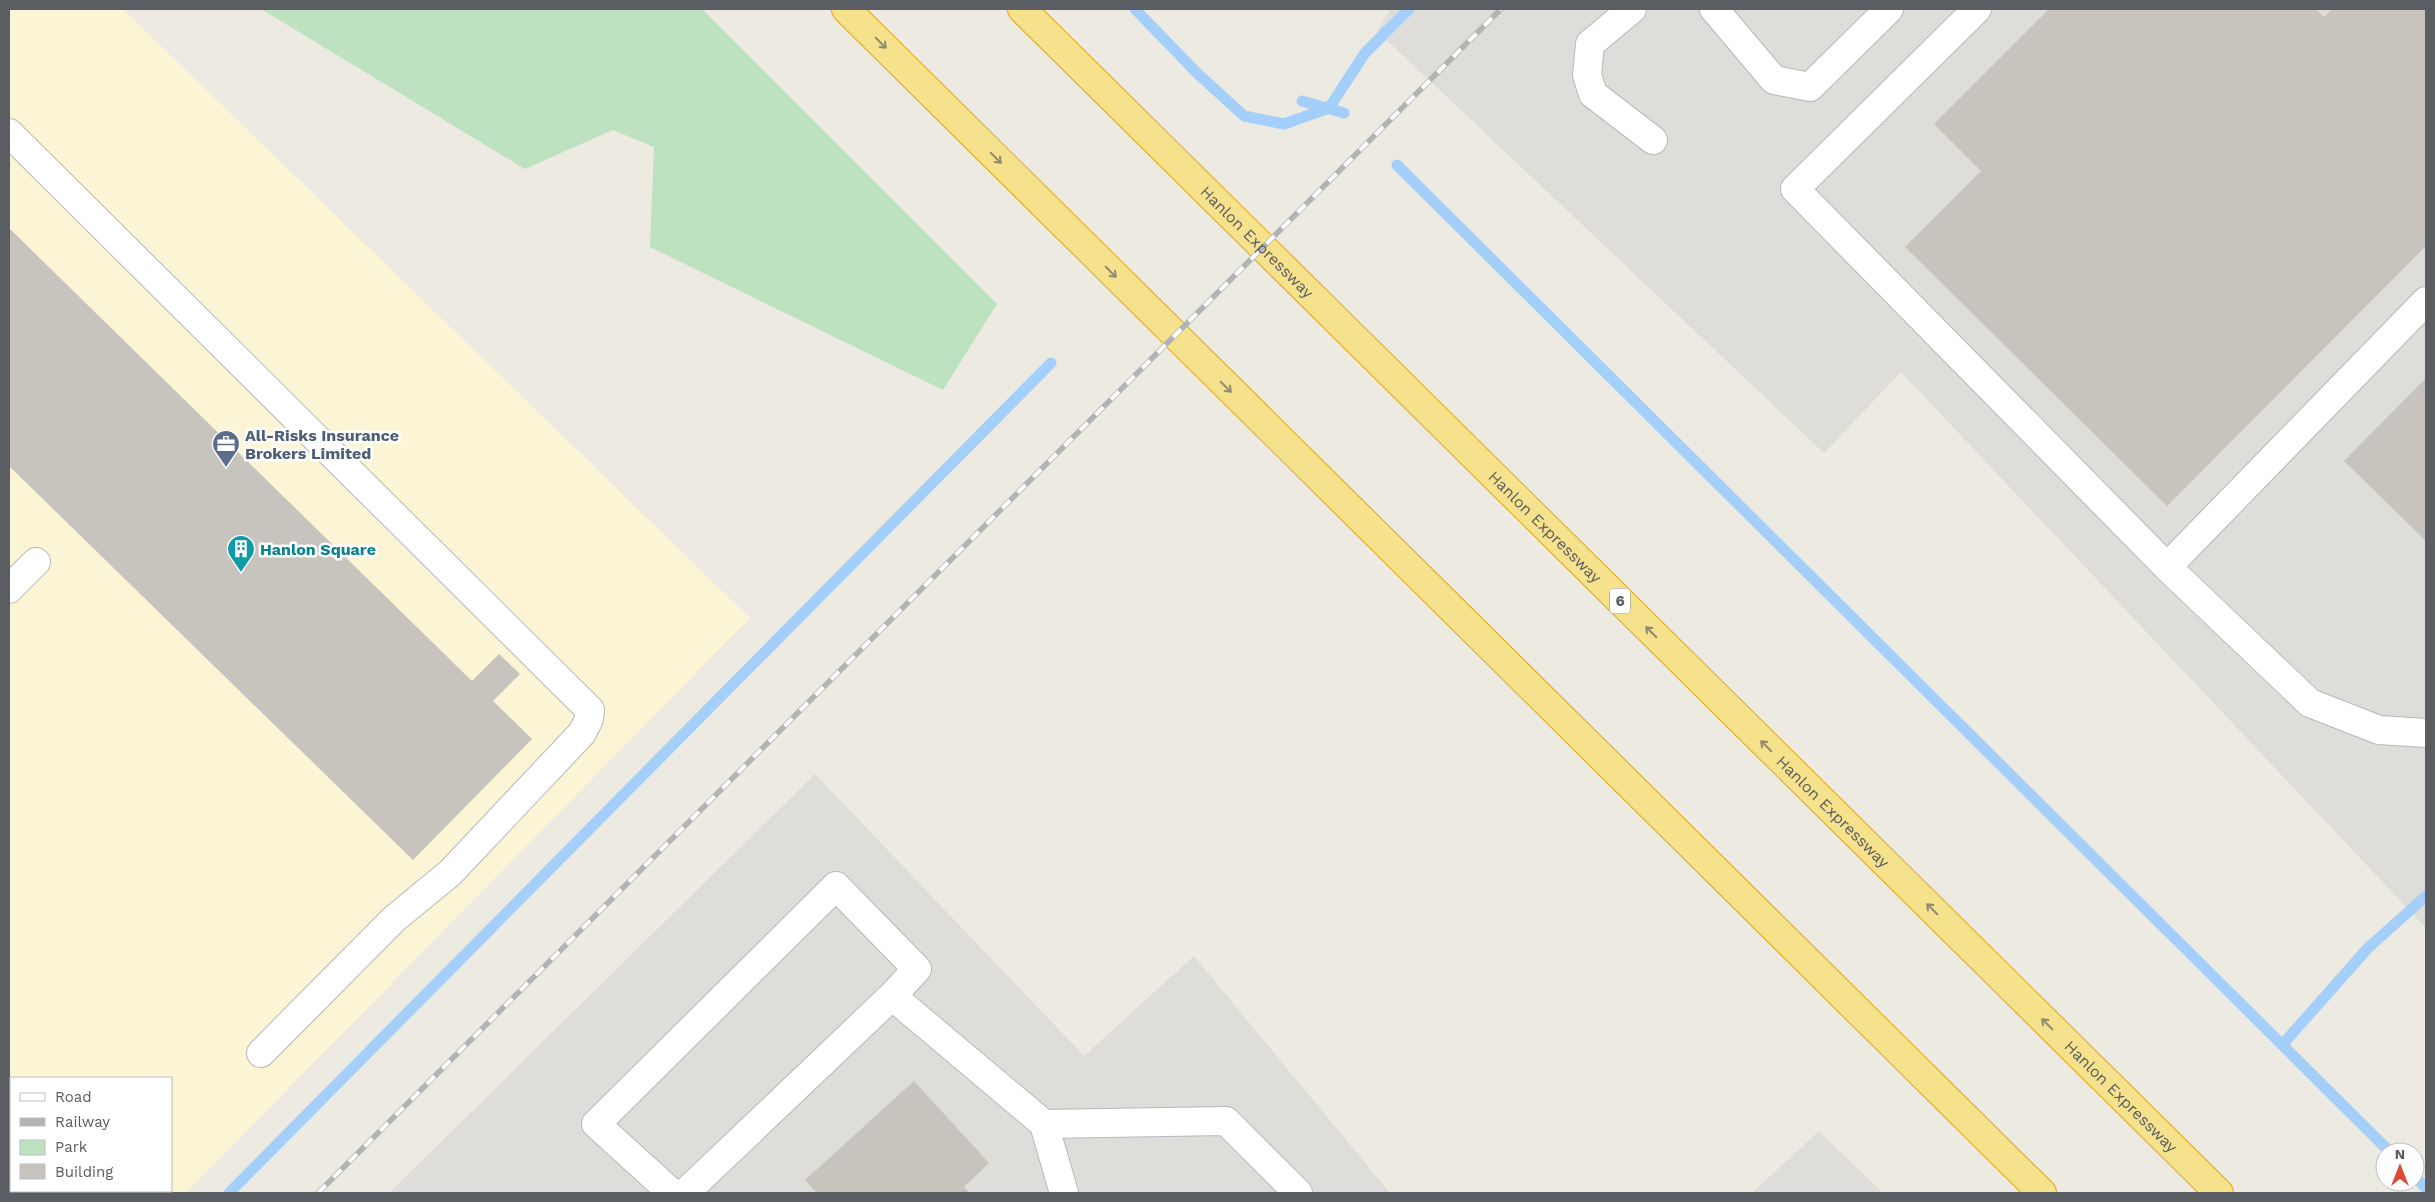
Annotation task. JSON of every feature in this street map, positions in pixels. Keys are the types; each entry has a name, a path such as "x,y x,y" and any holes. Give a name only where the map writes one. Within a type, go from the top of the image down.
{"highway":[{"path":"846,9 2042,1193"},
{"name":"Hanlon Expressway","path":"1022,9 2219,1193"}],"street":[{"path":"1632,9 1590,44 1587,75 1593,94 1653,140"},
{"path":"1714,9 1774,80 1810,87 1888,9"},
{"path":"1977,9 1795,189 2167,566 2310,703 2379,730 2426,733"},
{"path":"9,133 590,710 589,719 582,733 450,873 394,919 262,1053"},
{"path":"2167,566 2426,301"},
{"path":"9,589 36,562"},
{"path":"672,1193 596,1124 836,886 917,969 892,996 685,1193"},
{"path":"892,996 1044,1124 1064,1193"},
{"path":"1044,1124 1226,1121 1298,1193"}],"shaded area":[{"path":"9,9 123,9 750,618 186,1193 124,1192 172,1192 172,1077 10,1077 9,1080"},
{"path":"1391,9 2426,9 2426,928 1901,372 1824,453 1377,31"},
{"path":"815,774 1084,1056 1194,956 1390,1193 389,1193"},
{"path":"1819,1131 1883,1193 1752,1193"}],"green space":[{"path":"261,9 702,9 997,304 943,390 650,247 654,147 613,130 525,169"},
{"path":"9,1130 10,1192 71,1193 9,1193"}],"building":[{"path":"2049,9 2316,9 2324,17 2332,9 2426,10 2426,246 2167,506 1905,247 1981,171 1934,124"},
{"name":"Hanlon Square","path":"9,228 472,681 499,654 520,674 493,701 532,739 413,860 9,466"},
{"path":"2426,378 2426,541 2344,461"},
{"path":"914,1081 989,1163 964,1187 970,1193 817,1193 805,1180"}],"waterway":[{"path":"1135,9 1197,73 1244,116 1284,124 1329,108 1365,53 1409,9"},
{"path":"1302,101 1344,113"},
{"path":"1397,165 2380,1142"},
{"path":"229,1193 1051,363"},
{"path":"2282,1045 2368,948 2426,896"}],"railway":[{"path":"318,1193 1501,9"}],"place":[{"name":"All-Risks Insurance Brokers Limited","path":"226,468"},
{"name":"Hanlon Square","path":"241,573"}]}
